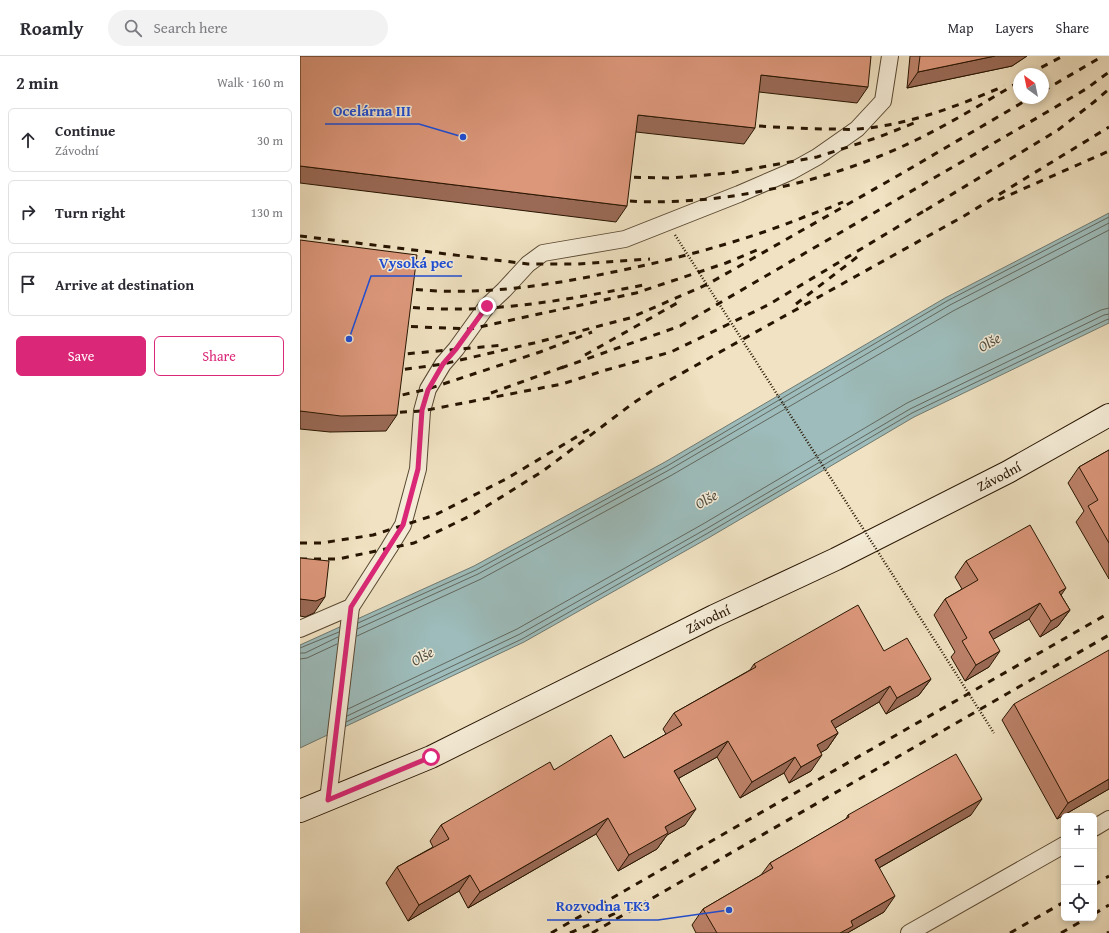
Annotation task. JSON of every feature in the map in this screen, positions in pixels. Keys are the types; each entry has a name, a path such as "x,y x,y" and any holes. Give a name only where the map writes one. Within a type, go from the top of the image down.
{"street":[{"name":"Závodní","path":"300,811 431,757 714,616 836,559 1008,472 1109,415"}],"lane":[{"path":"328,800 330,771 351,607 403,525 418,469 422,410 428,390 443,364 456,349 487,306 528,264 543,253 625,239 739,194 790,172 817,157 857,129 883,101 890,56"},
{"path":"300,629 351,607"},
{"path":"1097,826 1109,819"},
{"path":"909,933 1061,847"}],"path":[{"path":"674,235 994,733"}],"water":[{"name":"Olše","path":"1109,213 1109,323 914,417 710,537 524,642 300,748 300,645 474,566 665,462 945,298"}],"building":[{"path":"300,56 871,56 868,87 761,75 755,128 638,115 627,206 300,166"},
{"path":"920,56 995,56 918,72"},
{"path":"300,240 417,255 397,415 341,416 300,411"},
{"path":"1109,450 1109,543 1088,506 1098,500 1079,467"},
{"path":"1030,525 1066,588 1059,592 1070,610 1051,621 1040,603 989,632 1000,651 976,665 962,641 967,638 945,599 978,580 966,561"},
{"path":"300,558 329,561 325,597 316,601 300,599"},
{"path":"858,605 884,651 907,638 931,679 897,698 890,686 831,721 838,733 817,745 822,755 801,767 795,757 752,782 728,741 674,771 696,809 665,827 668,833 629,855 608,818 480,892 470,875 419,905 397,867 449,839 441,825 550,762 554,770 611,735 624,758 682,725 674,713 756,667 754,664"},
{"path":"1109,650 1109,779 1068,803 1014,704"},
{"path":"956,754 982,799 875,860 895,896 851,921 853,926 840,933 717,933 703,909 773,868 770,863 849,817 848,815"}],"railway":[{"path":"1040,68 1063,56"},
{"path":"1049,88 1103,56"},
{"path":"561,368 680,326 1086,89 1109,72"},
{"path":"616,200 653,202 730,196 769,190 808,180 846,169 916,140 1013,85"},
{"path":"745,125 848,129 877,127 933,114 1004,86"},
{"path":"926,210 1058,130 1109,89"},
{"path":"391,369 400,370 443,364 534,343 630,318 708,284 1020,104"},
{"path":"620,177 671,178 729,173 817,157 879,137 914,123"},
{"path":"300,559 338,559 414,543 474,514 543,471 632,404 659,386 964,216 1109,127"},
{"path":"998,200 1109,151"},
{"path":"402,288 434,291 499,290 596,276 696,253 786,224 843,202"},
{"path":"386,413 422,411 562,384 671,352 768,305 929,208"},
{"path":"300,236 528,264 578,264 650,259"},
{"path":"397,326 470,329 636,293 726,263 762,248"},
{"path":"796,304 861,254"},
{"path":"399,306 431,309 494,308 556,301 649,284"},
{"path":"585,355 679,302"},
{"path":"389,398 428,389 540,352 592,332"},
{"path":"394,352 404,354 504,345"},
{"path":"491,393 566,366"},
{"path":"300,543 321,543 373,535 435,515 506,479 593,427"},
{"path":"551,933 1109,613"},
{"path":"592,933 1109,635"},
{"path":"1097,883 1109,876"},
{"path":"1010,933 1061,904"},
{"path":"1097,912 1109,905"},
{"path":"570,933 616,913"},
{"path":"1061,933 1082,921"}],"place":[{"name":"Ocelárna III","path":"463,137"},
{"name":"Vysoká pec","path":"349,339"},
{"name":"Rozvodna TK3","path":"729,910"}],"route":[{"path":"431,757 328,800 330,771 351,607 403,525 418,469 422,410 428,390 443,364 456,349 487,306"}]}
